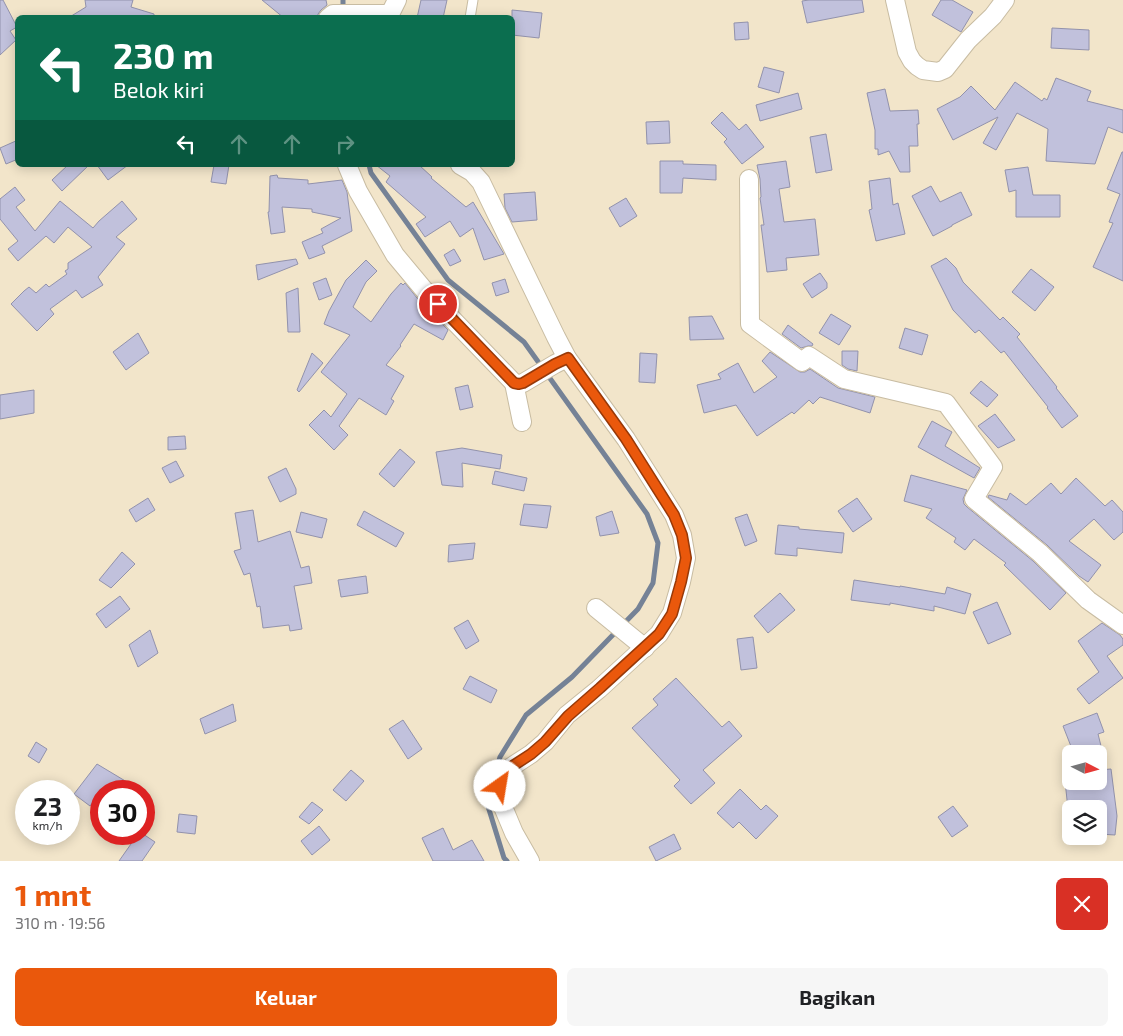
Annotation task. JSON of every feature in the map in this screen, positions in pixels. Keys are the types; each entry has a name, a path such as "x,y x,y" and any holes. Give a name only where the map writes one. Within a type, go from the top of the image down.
{"street":[{"path":"895,0 907,52 912,61 923,70 938,72 945,69 968,40 993,16 1005,0"},
{"path":"337,15 392,10"},
{"path":"349,167 358,191 394,255 425,291 520,382 522,422"},
{"path":"463,167 472,172 481,182 556,337 561,361 626,439 642,462 674,515 682,535 686,558 672,614 659,634 568,716 545,742 505,771 500,786 501,802 514,833 530,861"},
{"path":"749,179 750,324 802,362 809,356 844,379 946,403 993,467 974,499 1040,553 1088,600 1123,625"},
{"path":"520,382 561,361"},
{"path":"596,608 645,648"}],"lane":[{"path":"470,15 473,0"}],"building":[{"path":"0,0 3,0 15,23 15,28 10,31 15,41 0,55"},
{"path":"85,0 133,0 131,7 154,15 73,15 86,7"},
{"path":"262,0 326,0 327,5 318,15 280,15"},
{"path":"421,0 447,0 444,15 418,15"},
{"path":"862,0 864,12 807,23 802,1"},
{"path":"941,0 952,0 973,12 961,32 932,15"},
{"path":"512,10 542,13 539,38 515,35 515,15 512,15"},
{"path":"748,22 749,39 735,40 734,23"},
{"path":"1052,28 1089,30 1089,50 1051,48"},
{"path":"764,67 784,72 779,93 758,87"},
{"path":"1056,78 1091,91 1087,101 1123,110 1123,133 1108,127 1095,164 1046,161 1048,129 1017,113 996,150 983,143 998,117 953,140 937,109 960,97 971,86 995,110 1015,82 1042,101 1044,98 1047,100"},
{"path":"885,89 890,111 918,110 918,146 909,146 910,172 900,172 889,151 878,155 878,149 875,149 875,130 867,93"},
{"path":"798,93 802,109 760,121 756,105"},
{"path":"722,112 739,130 746,124 764,147 742,164 724,142 727,139 711,123"},
{"path":"669,121 670,143 647,144 646,122"},
{"path":"826,134 832,170 816,173 810,137"},
{"path":"15,141 15,160 6,164 0,148"},
{"path":"1122,152 1123,281 1093,267 1113,223 1109,222 1120,194 1107,189"},
{"path":"660,161 683,161 683,164 716,165 716,180 683,178 682,193 660,193"},
{"path":"786,161 790,187 779,189 784,222 815,219 819,255 786,258 787,270 767,272 761,225 764,225 760,198 760,179 757,165"},
{"path":"66,167 87,167 62,191 52,180"},
{"path":"98,167 125,167 108,180"},
{"path":"214,167 229,167 226,184 211,182"},
{"path":"379,167 421,167 431,178 466,207 473,202 504,254 484,260 473,228 460,237 450,221 425,237 416,224 426,217 386,182 390,176"},
{"path":"1028,167 1033,195 1060,195 1060,217 1016,217 1016,190 1009,192 1005,170"},
{"path":"277,175 278,178 308,180 308,184 342,180 347,192 352,231 322,246 325,253 309,259 302,242 323,233 321,229 341,218 312,212 312,209 282,207 285,232 271,234 268,212 270,176"},
{"path":"890,178 893,205 898,203 905,234 876,241 869,210 872,209 869,181"},
{"path":"931,186 940,202 961,192 972,215 933,236 912,196"},
{"path":"15,187 25,200 16,207 35,231 60,201 93,228 122,201 137,219 116,237 125,244 98,277 103,285 82,298 76,290 50,309 54,314 37,331 11,304 29,287 36,293 46,284 49,287 67,274 65,271 68,269 68,263 92,247 68,227 54,243 46,236 18,261 8,249 18,241 0,219 0,199"},
{"path":"535,192 537,220 512,222 505,208 504,194"},
{"path":"626,198 637,216 620,227 609,208"},
{"path":"454,249 461,261 450,266 444,255"},
{"path":"946,258 956,268 963,282 1000,320 1003,317 1020,334 1017,337 1078,416 1062,428 1004,351 1001,353 979,330 975,333 953,310 931,266"},
{"path":"296,259 298,264 258,280 256,265"},
{"path":"366,260 377,271 366,282 353,307 371,322 391,294 401,283 403,285 405,283 448,330 443,340 414,324 401,346 386,365 404,376 391,399 394,401 386,415 359,398 339,426 348,435 334,450 309,425 324,410 331,417 347,394 321,372 350,335 324,324 346,280"},
{"path":"1031,269 1054,287 1035,311 1012,292"},
{"path":"820,273 827,283 827,288 812,298 803,284"},
{"path":"326,278 332,295 319,300 313,283"},
{"path":"505,279 509,292 496,296 492,283"},
{"path":"298,288 300,332 288,332 286,293"},
{"path":"831,314 851,326 839,345 819,333"},
{"path":"712,316 724,339 690,340 689,317"},
{"path":"788,325 813,344 812,346 801,348 782,334"},
{"path":"905,328 928,335 922,355 899,348"},
{"path":"138,333 149,353 126,370 113,352"},
{"path":"842,351 858,351 857,371 842,365"},
{"path":"770,352 800,372 810,369 838,388 875,397 870,413 820,397 813,404 809,400 794,414 792,412 757,436 736,405 704,413 697,385 721,379 718,374 738,363 754,393 777,377 762,361"},
{"path":"312,353 323,363 299,392 297,390"},
{"path":"640,353 657,354 655,383 639,382"},
{"path":"981,381 998,395 987,407 970,393"},
{"path":"468,385 473,407 460,410 455,388"},
{"path":"34,390 34,413 0,419 0,395"},
{"path":"995,414 1015,440 998,448 978,426"},
{"path":"932,421 952,432 945,446 980,468 974,478 918,447"},
{"path":"185,436 186,449 168,450 168,437"},
{"path":"462,448 502,455 500,469 462,463 463,487 442,485 436,452"},
{"path":"400,449 415,462 394,487 379,474"},
{"path":"176,461 184,476 170,483 162,468"},
{"path":"286,468 296,489 296,494 280,502 268,477"},
{"path":"495,471 527,478 524,491 492,484"},
{"path":"911,475 967,490 963,499 964,504 1033,561 1066,593 1050,610 1004,565 1006,563 974,539 965,550 954,542 956,538 926,518 932,509 904,501"},
{"path":"1076,478 1105,506 1112,500 1123,512 1123,532 1114,540 1094,519 1069,541 1101,565 1088,582 1079,576 1047,545 988,497 989,495 1007,500 1010,493 1026,505 1051,483 1061,494"},
{"path":"148,498 155,510 136,522 129,510"},
{"path":"857,498 872,519 853,532 838,511"},
{"path":"524,504 551,506 547,528 520,525"},
{"path":"253,510 258,542 290,531 301,568 309,566 312,583 294,586 302,629 290,631 289,625 263,628 260,606 257,607 250,573 244,575 234,551 241,549 235,513"},
{"path":"364,511 404,533 396,547 357,525"},
{"path":"612,511 619,533 600,536 596,517"},
{"path":"301,512 327,519 322,538 296,532"},
{"path":"747,514 757,541 745,546 735,518"},
{"path":"778,525 844,533 842,553 797,548 797,556 775,554"},
{"path":"475,543 473,559 448,562 449,545"},
{"path":"122,552 135,564 111,588 99,580"},
{"path":"366,576 368,593 341,597 338,580"},
{"path":"854,580 945,594 947,587 971,594 965,614 934,606 934,611 890,603 890,605 851,600"},
{"path":"780,593 795,610 768,633 754,616"},
{"path":"120,596 130,609 106,628 96,614"},
{"path":"997,602 1011,634 988,644 973,612"},
{"path":"468,620 479,641 466,649 454,628"},
{"path":"1102,623 1123,639 1123,645 1107,656 1123,678 1089,704 1077,689 1099,672 1078,641"},
{"path":"150,630 158,653 138,667 129,645"},
{"path":"753,637 757,668 741,670 737,639"},
{"path":"470,676 497,690 491,703 463,689"},
{"path":"676,678 722,727 729,721 742,736 703,770 715,783 691,804 674,786 680,780 632,728 658,705 653,699"},
{"path":"233,704 236,721 205,734 200,719"},
{"path":"1097,713 1104,732 1098,734 1101,745 1070,745 1063,726"},
{"path":"403,720 422,749 408,759 389,729"},
{"path":"36,742 47,749 39,763 28,756"},
{"path":"97,764 124,780 90,780 90,806 80,798 80,786"},
{"path":"1108,769 1111,769 1117,816 1115,835 1107,834 1107,800 1067,800 1066,790 1108,790"},
{"path":"351,770 364,781 346,801 333,790"},
{"path":"740,789 761,810 766,805 778,816 756,839 739,822 733,828 717,813"},
{"path":"312,802 323,810 309,824 299,817"},
{"path":"953,806 968,826 952,837 938,817"},
{"path":"179,814 197,816 195,834 177,832"},
{"path":"319,826 330,840 312,855 301,841"},
{"path":"443,828 453,850 472,840 484,861 433,861 422,838"},
{"path":"674,834 681,849 656,861 649,847"},
{"path":"130,845 153,845 142,861 119,861"}],"waterway":[{"path":"343,0 343,12"},
{"path":"370,167 371,173 448,280 524,342 647,514 658,543 653,583 638,609 572,677 526,715 500,757 496,772"},
{"path":"493,783 487,803 504,858 507,861"}],"route":[{"path":"438,304 514,383 523,383 568,358 626,439 674,515 682,535 686,558 672,614 659,634 568,716 545,742 505,771 500,786"}]}
